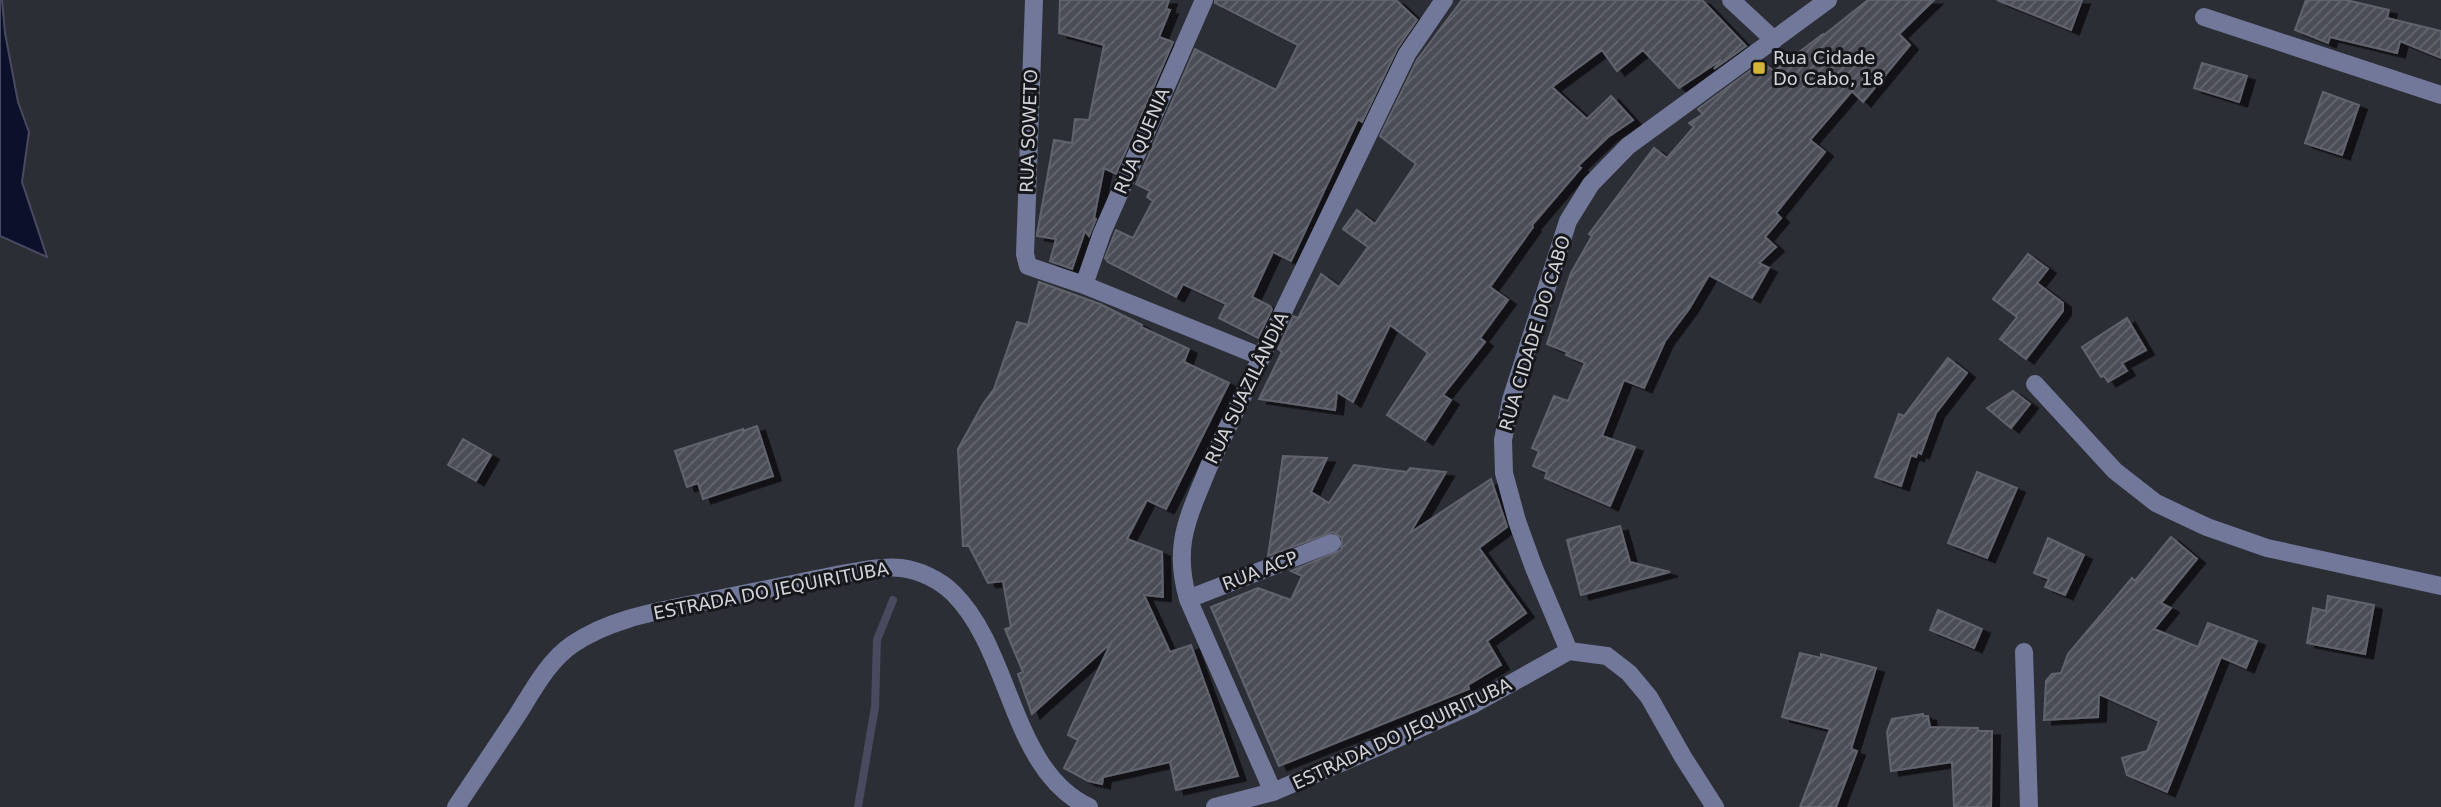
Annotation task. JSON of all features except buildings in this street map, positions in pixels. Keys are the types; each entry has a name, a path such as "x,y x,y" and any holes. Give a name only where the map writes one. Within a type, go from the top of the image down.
{"street":[{"name":"RUA SOWETO","path":"1034,0 1025,262 1033,269 1084,285"},
{"name":"RUA QUENIA","path":"1084,285 1107,222 1204,0"},
{"path":"1731,0 1773,40"},
{"name":"RUA CIDADE DO CABO","path":"1569,651 1534,568 1504,473 1503,440 1511,400 1568,221 1591,184 1628,146 1828,0"},
{"name":"RUA SUAZILÂNDIA","path":"1273,792 1188,599 1180,553 1186,524 1209,466 1407,54 1434,4"},
{"path":"2204,17 2441,95"},
{"path":"1084,285 1262,358"},
{"path":"2035,384 2115,471 2157,503 2207,527 2267,548 2441,586"},
{"name":"RUA ACP","path":"1188,599 1332,543"},
{"name":"ESTRADA DO JEQUIRITUBA","path":"456,807 546,671 571,645 607,625 720,598 850,573 898,567 920,571 951,591 968,610 984,634 1046,772 1073,799 1089,807"},
{"path":"1569,651 1607,656 1629,673 1649,697 1715,807"},
{"name":"ESTRADA DO JEQUIRITUBA","path":"1215,807 1273,792 1474,704 1569,651"},
{"path":"2024,652 2029,807"}],"water":[{"path":"0,0 18,102 29,132 22,182 47,257 0,236"}],"waterway":[{"path":"858,807 875,707 877,640 893,600"}],"place":[{"name":"Rua Cidade Do Cabo, 18","path":"1759,68"}]}
